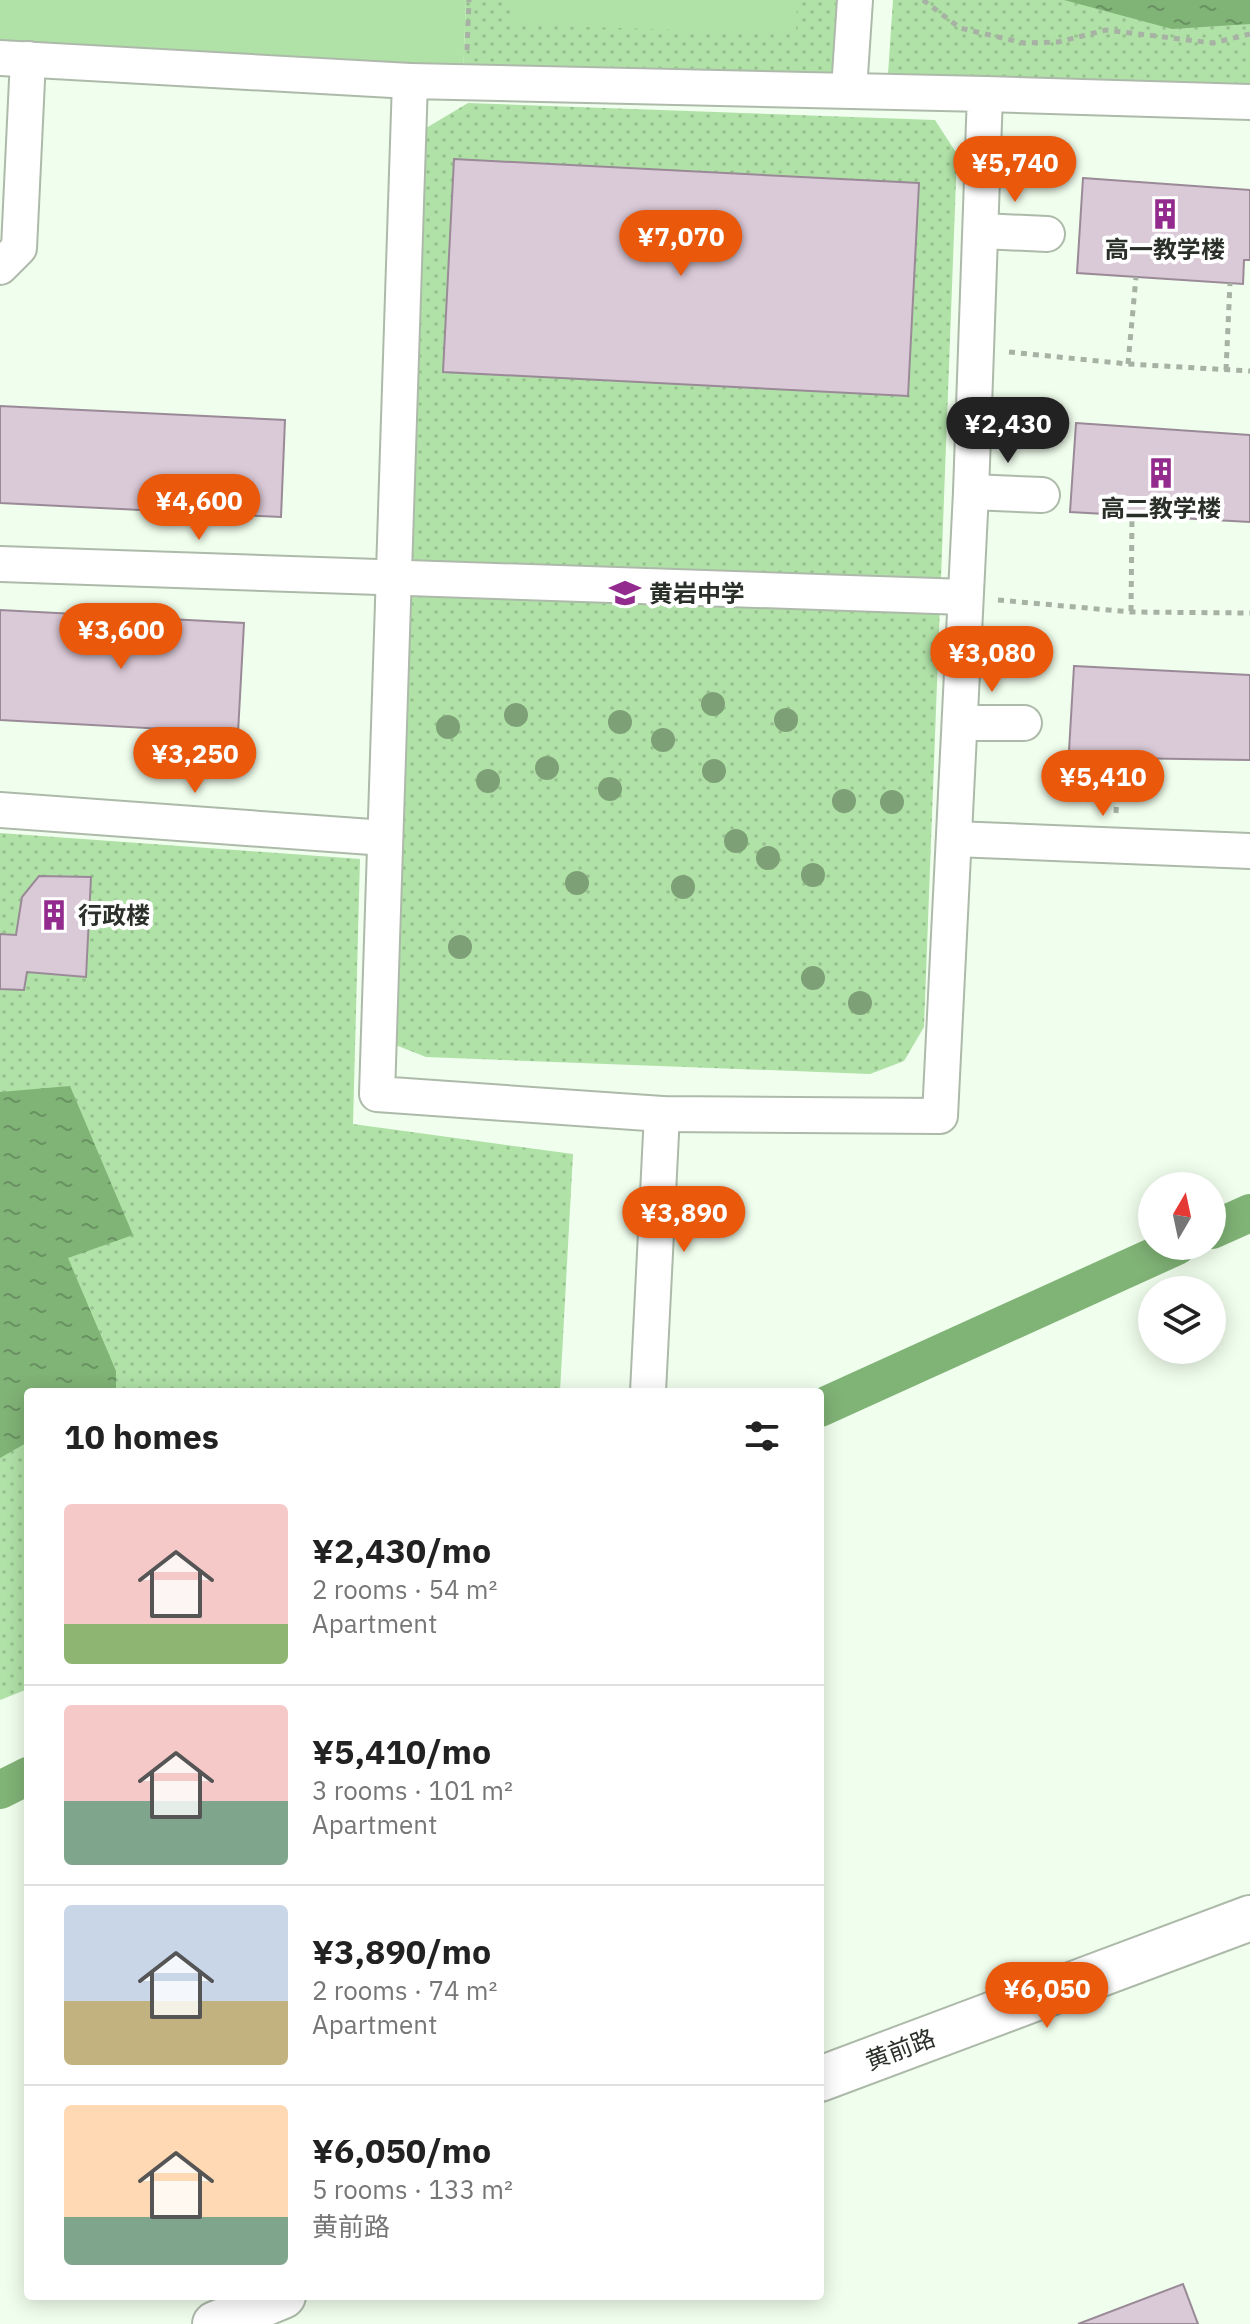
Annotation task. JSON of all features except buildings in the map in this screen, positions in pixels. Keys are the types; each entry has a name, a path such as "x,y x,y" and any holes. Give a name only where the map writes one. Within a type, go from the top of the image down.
{"main road":[{"name":"黄前路","path":"824,2078 1250,1918"},
{"path":"215,2324 273,2300"}],"street":[{"path":"849,90 855,0"},
{"path":"0,267 19,248 14,58 465,83 1250,102"},
{"path":"410,81 377,1094 662,1114 940,1116 971,492 985,94"},
{"path":"982,231 1047,234"},
{"path":"971,492 1042,495"},
{"path":"0,564 965,597"},
{"path":"960,723 1024,723"},
{"path":"0,810 385,838"},
{"path":"954,839 1250,851"},
{"path":"648,1388 662,1114"}],"path":[{"path":"465,83 469,0"},
{"path":"923,0 960,28 1024,43 1058,42 1106,30 1213,43 1250,34"},
{"path":"1128,364 1136,277"},
{"path":"1226,370 1230,283"},
{"path":"976,349 1128,364 1250,371"},
{"path":"1131,612 1132,516"},
{"path":"965,597 1131,612 1250,613"},
{"path":"1113,847 1119,758"}],"shaded area":[{"path":"0,0 466,0 463,78 0,58"},
{"path":"466,0 854,0 849,90 463,78"},
{"path":"512,0 797,0 796,33 512,25"},
{"path":"893,0 1250,0 1250,92 888,74"},
{"path":"468,103 935,120 957,154 924,1027 904,1061 870,1074 426,1057 393,1044 411,137"},
{"path":"0,833 360,859 353,1124 573,1154 560,1388 24,1388 24,1691 0,1700"}],"water":[{"path":"1064,0 1250,0 1250,24 1172,29"},
{"path":"70,1086 133,1235 68,1258 116,1371 116,1388 24,1388 24,1444 0,1458 0,1092"}],"waterway":[{"path":"1226,1224 1250,1213"},
{"path":"824,1406 1146,1260"},
{"path":"0,1790 24,1778"}],"place":[{"name":"高一教学楼","path":"1165,214"},
{"name":"高二教学楼","path":"1161,473"},
{"name":"黄岩中学","path":"625,593"},
{"name":"行政楼","path":"54,915"}]}
